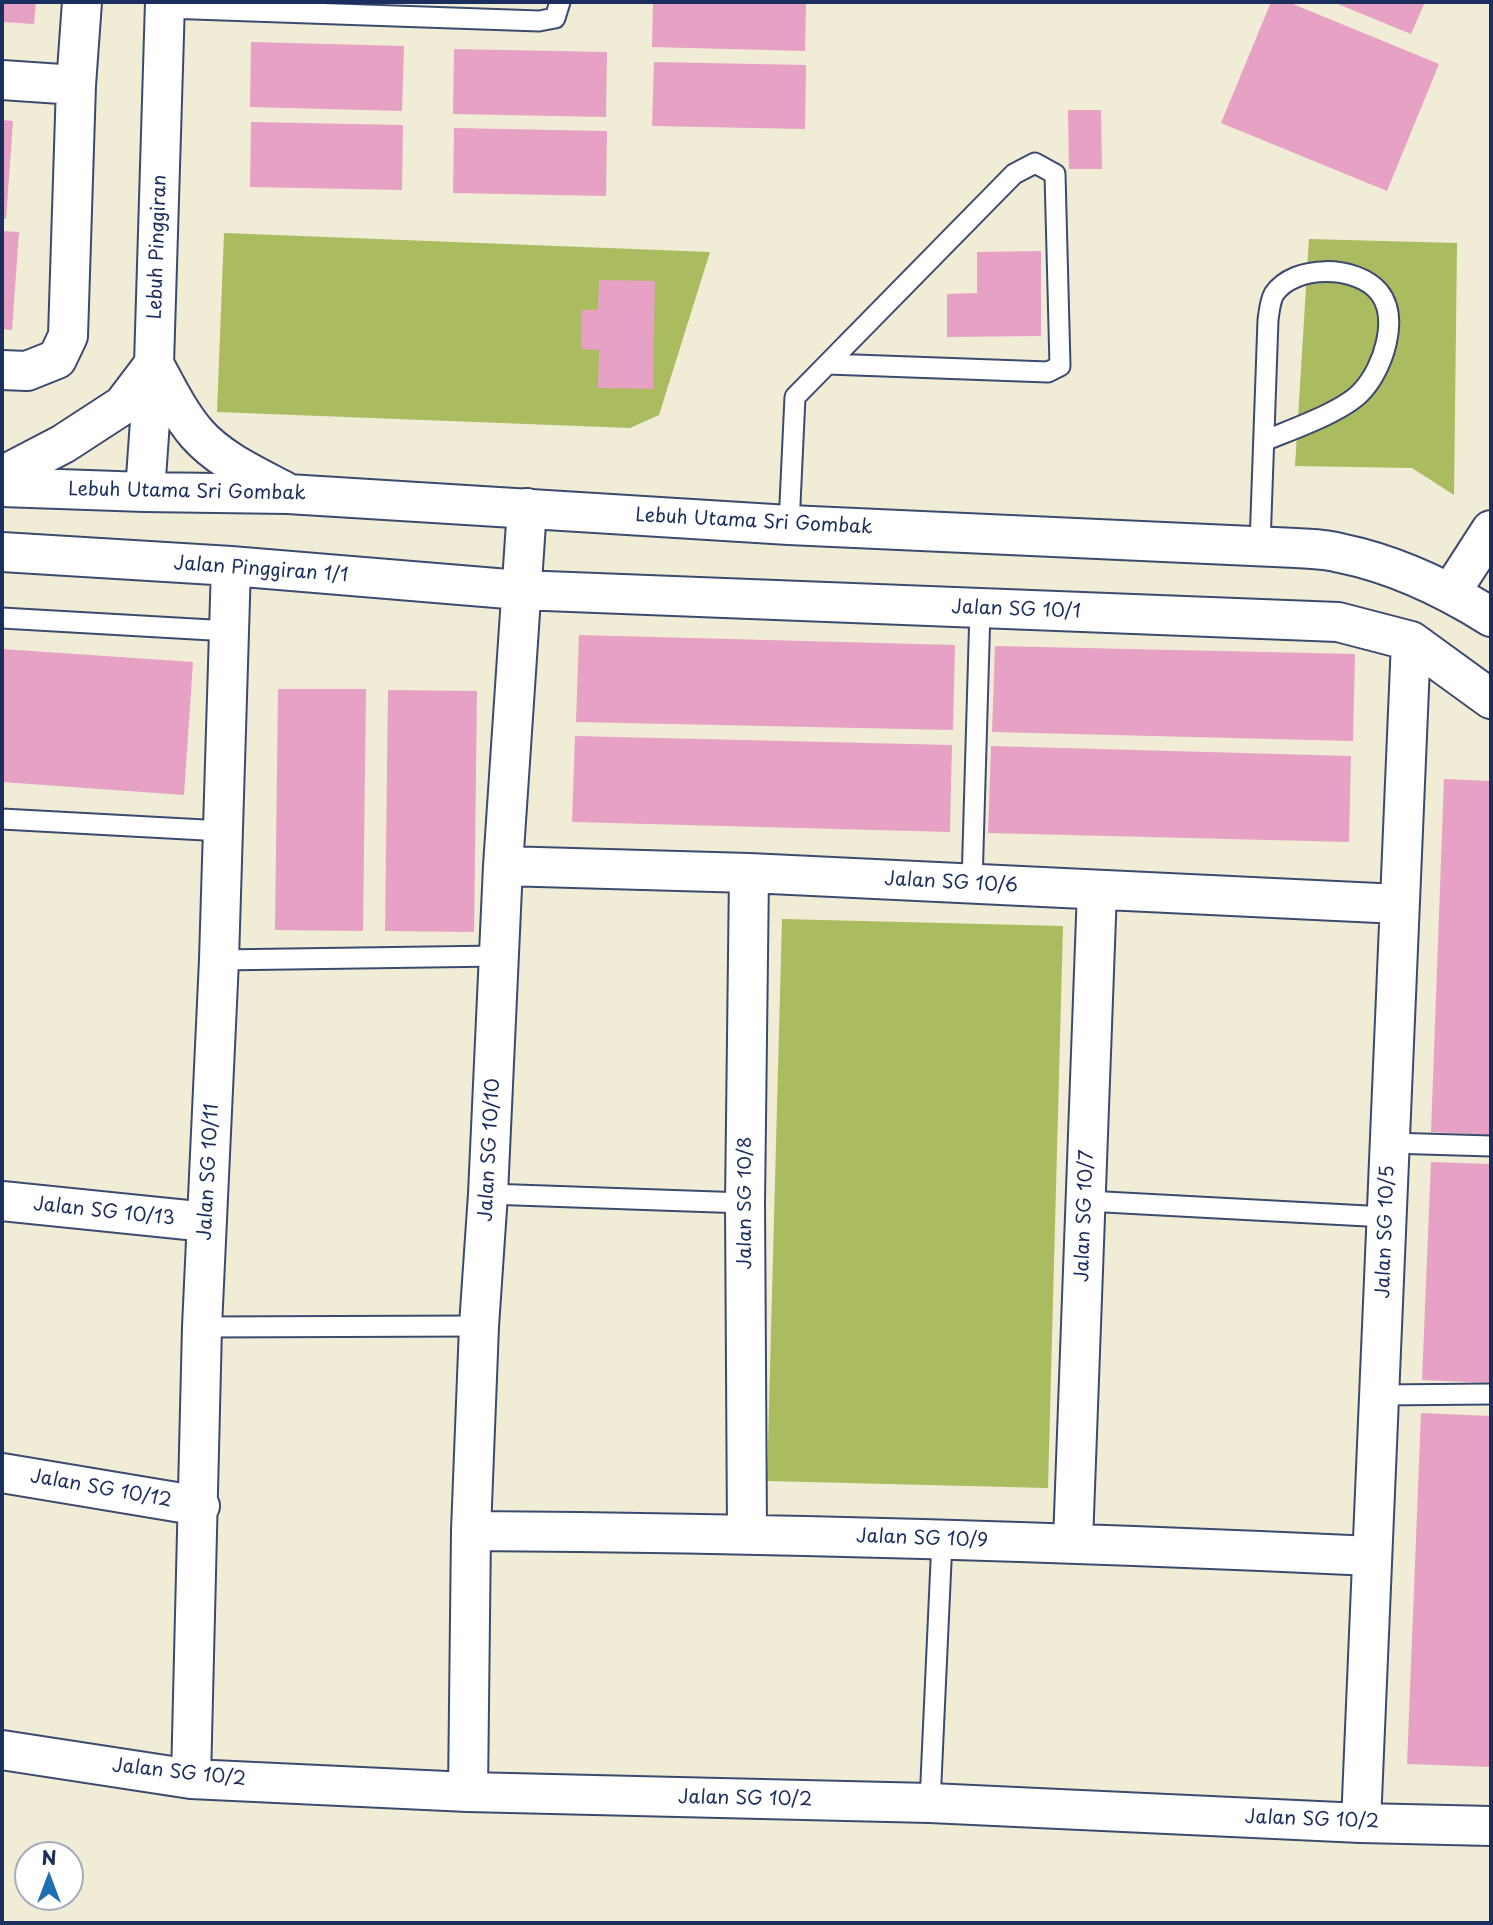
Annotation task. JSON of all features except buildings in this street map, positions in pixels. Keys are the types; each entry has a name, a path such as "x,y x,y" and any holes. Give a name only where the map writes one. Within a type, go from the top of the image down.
{"street":[{"path":"2,370 27,371 57,359 68,336 76,85 82,2"},
{"name":"Lebuh Pinggiran","path":"145,492 154,364 165,5"},
{"path":"2,80 76,85"},
{"path":"2,476 63,444 123,405 154,364 176,404 198,435 229,461 288,494"},
{"name":"Lebuh Utama Sri Gombak","path":"2,487 288,494 789,525 1260,544 1338,552 1376,562 1451,592 1491,617"},
{"name":"Jalan SG 10/10","path":"468,1792 471,1531 479,1326 488,1194 503,866 527,509"},
{"path":"1451,592 1491,530"},
{"name":"Jalan Pinggiran 1/1","path":"2,552 231,566 520,590"},
{"name":"Jalan SG 10/11","path":"191,1779 200,1506 202,1328 219,960 231,566"},
{"name":"Jalan SG 10/1","path":"520,590 1338,622 1411,641 1491,699"},
{"name":"Jalan SG 10/5","path":"1361,1823 1411,641"},
{"name":"Jalan SG 10/6","path":"503,866 748,873 1399,904"},
{"name":"Jalan SG 10/8","path":"747,1533 745,1203 748,873"},
{"name":"Jalan SG 10/7","path":"1073,1542 1097,890"},
{"name":"Jalan SG 10/13","path":"2,1201 207,1222"},
{"name":"Jalan SG 10/12","path":"2,1472 200,1506"},
{"name":"Jalan SG 10/9","path":"471,1531 747,1533 1073,1542 1372,1556"},
{"name":"Jalan SG 10/2","path":"2,1750 191,1779 468,1792 930,1803 1361,1823 1491,1826"}],"lane":[{"path":"165,5 462,9 539,21 555,18 560,2"},
{"path":"789,525 795,397 1014,174 1035,163 1055,174 1060,366 1048,372 828,364"},
{"path":"1260,544 1268,320 1273,295 1286,282 1301,274 1320,271 1362,280 1378,290 1386,303 1390,328 1384,354 1363,391 1338,408 1264,441"},
{"path":"972,884 980,608"},
{"path":"2,618 229,631"},
{"path":"2,819 223,831"},
{"path":"219,960 499,956"},
{"path":"1389,1143 1491,1146"},
{"path":"488,1194 745,1203"},
{"path":"1086,1201 1386,1217"},
{"path":"202,1328 479,1326"},
{"path":"1379,1395 1491,1394"},
{"path":"930,1803 942,1540"}],"green space":[{"path":"224,233 710,252 659,415 630,428 217,412"},
{"path":"1309,239 1457,243 1454,495 1412,468 1295,466"},
{"path":"782,919 1063,926 1048,1488 767,1481"}]}
